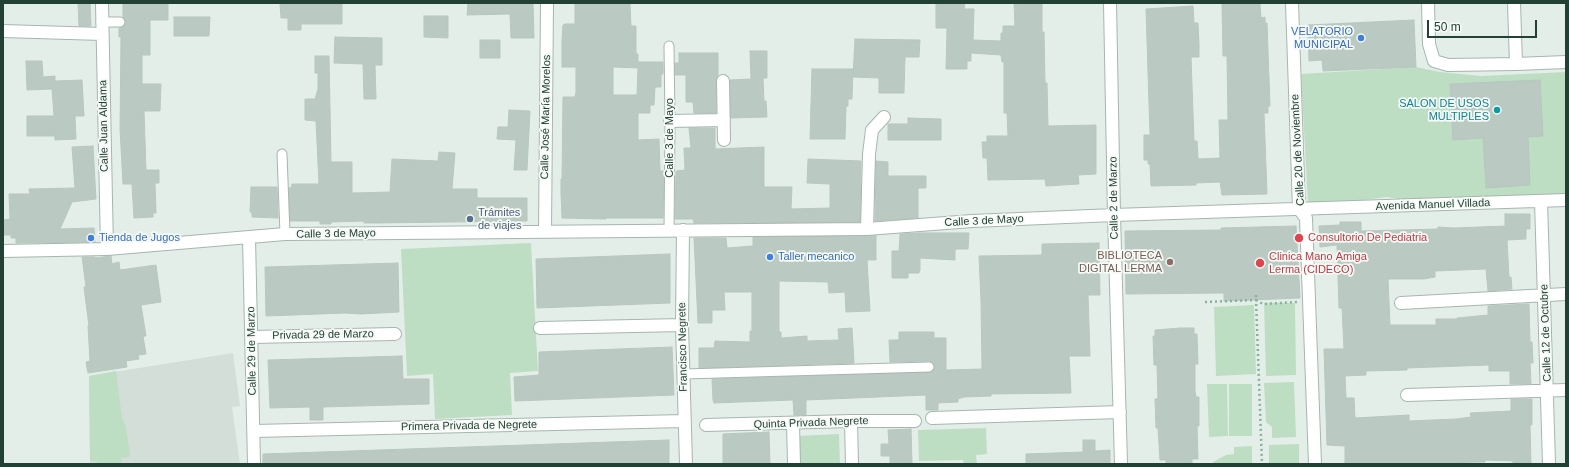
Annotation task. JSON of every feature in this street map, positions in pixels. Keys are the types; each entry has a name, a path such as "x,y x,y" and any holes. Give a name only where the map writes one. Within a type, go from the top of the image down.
{"street":[{"name":"Calle Juan Aldama","path":"102,3 101,28 107,250"},
{"name":"Calle José María Morelos","path":"545,232 547,3"},
{"name":"Calle 2 de Marzo","path":"1110,3 1121,464"},
{"name":"Calle 20 de Noviembre","path":"1292,3 1299,209 1306,218 1315,464"},
{"path":"1428,3 1429,44 1434,61 1448,65 1566,62"},
{"path":"1514,3 1516,64"},
{"path":"3,31 101,28"},
{"path":"723,81 724,140"},
{"path":"867,229 869,154 872,130 884,117"},
{"path":"670,120 724,120"},
{"name":"Avenida Manuel Villada","path":"1299,209 1566,200"},
{"name":"Calle 12 de Octubre","path":"1541,201 1549,464"},
{"name":"Calle 3 de Mayo","path":"3,251 107,250 285,234 867,229 972,221 1299,209"},
{"name":"Francisco Negrete","path":"683,230 682,326 686,464"},
{"name":"Calle 29 de Marzo","path":"249,238 254,464"},
{"path":"1401,302 1566,294"},
{"path":"540,328 682,326"},
{"name":"Privada 29 de Marzo","path":"252,337 395,334"},
{"path":"1407,395 1566,390"},
{"path":"932,418 1120,412"},
{"name":"Primera Privada de Negrete","path":"254,431 684,421"},
{"path":"851,421 852,464"},
{"name":"Quinta Privada Negrete","path":"706,425 793,424 851,421 915,421"},
{"path":"793,424 794,464"}],"lane":[{"path":"101,28 120,22"},
{"name":"Calle 3 de Mayo","path":"669,46 669,231"},
{"path":"282,154 285,234"},
{"path":"684,374 930,366"}],"path":[{"path":"1256,295 1262,464"},
{"path":"1205,302 1256,300 1263,304 1310,302"}],"shaded area":[{"path":"233,353 240,406 232,407 240,464 90,464 89,376"}],"green space":[{"path":"1416,67 1440,72 1481,76 1566,72 1566,195 1405,200 1387,197 1308,205 1301,74"},
{"path":"531,243 538,371 510,373 512,415 435,419 433,374 407,376 401,249"},
{"path":"1264,303 1295,303 1296,375 1266,376"},
{"path":"1254,305 1256,374 1216,376 1214,307"},
{"path":"116,371 122,418 126,427 130,455 129,457 121,458 122,464 97,464 97,462 90,461 89,376"},
{"path":"1294,382 1296,437 1272,438 1272,427 1266,422 1264,383"},
{"path":"1207,384 1227,384 1228,436 1209,437"},
{"path":"1229,384 1252,384 1252,436 1229,436"},
{"path":"986,428 987,454 976,455 977,464 964,464 963,460 919,461 918,430"},
{"path":"839,434 840,464 799,464 797,436"},
{"path":"1299,444 1299,464 1269,464 1269,445"},
{"path":"1252,446 1252,464 1213,464 1213,462 1226,455 1234,454 1234,447"}],"building":[{"path":"78,3 90,3 91,26 79,26"},
{"path":"123,3 168,3 168,20 150,20 150,55 142,55 142,84 161,84 160,111 144,111 146,170 159,170 159,183 155,183 156,213 153,213 153,217 134,218 132,184 123,184 120,129 121,37 119,37 119,28 123,27 126,22 123,17"},
{"path":"342,3 342,24 301,24 301,30 288,30 288,18 281,18 280,4"},
{"path":"468,3 533,3 534,38 511,38 510,14 467,15"},
{"path":"575,3 630,3 631,26 636,26 636,54 638,54 638,62 663,62 661,87 655,87 654,105 650,105 650,113 638,113 638,140 659,139 660,171 664,171 663,218 562,218 561,179 563,97 575,97 576,92 576,67 562,67 563,25 575,24","holes":["613,67 638,68 637,95 613,95"]},
{"path":"936,3 965,3 964,9 974,9 973,40 1001,41 1003,26 1015,26 1014,3 1042,4 1042,32 1044,32 1048,126 1096,125 1096,174 1078,175 1079,184 1046,186 1045,179 988,180 987,158 983,158 982,142 987,142 987,136 1008,136 1007,113 1004,113 1004,62 1002,62 1001,55 971,53 971,61 967,61 967,69 946,69 947,28 936,28"},
{"path":"1222,4 1260,4 1261,18 1265,17 1265,23 1267,23 1270,106 1268,106 1268,113 1264,113 1267,194 1222,195 1220,182 1196,183 1196,185 1151,186 1150,164 1148,164 1148,160 1144,160 1144,135 1150,135 1146,9 1193,6 1194,23 1198,23 1199,44 1199,57 1191,57 1194,141 1197,141 1198,159 1220,158 1219,120 1228,120 1227,56 1223,56"},
{"path":"424,16 448,16 448,38 424,37"},
{"path":"174,17 210,17 209,36 174,36"},
{"name":"VELATORIO MUNICIPAL","path":"1414,20 1416,67 1323,71 1322,60 1309,61 1308,25"},
{"path":"335,37 382,38 382,65 375,65 376,99 364,99 363,64 334,63"},
{"path":"855,39 920,40 919,57 905,57 904,93 879,93 879,78 853,77"},
{"path":"480,40 500,40 500,58 480,58"},
{"path":"750,51 767,51 767,78 763,78 764,101 766,101 767,117 731,118 730,80 751,79"},
{"path":"679,53 718,53 716,113 694,113 693,102 686,102 686,75 675,75 675,63 679,63"},
{"path":"315,56 329,56 331,162 352,162 352,193 390,192 392,159 438,161 439,152 455,153 452,189 477,189 477,198 527,198 527,221 364,223 364,221 331,222 331,224 320,224 320,221 290,221 289,188 291,188 292,184 319,184 316,121 305,120 305,99 315,99 318,89 318,73 315,73"},
{"path":"26,61 42,61 43,77 55,76 55,81 82,80 84,116 75,116 76,139 55,140 55,136 27,136 27,116 54,116 52,89 27,90"},
{"path":"812,69 853,69 852,99 848,99 848,106 846,106 845,139 810,139"},
{"name":"SALON DE USOS MULTIPLES","path":"1540,80 1543,136 1528,137 1530,185 1486,188 1483,138 1453,140 1450,84"},
{"path":"509,110 530,111 527,170 514,170 516,140 497,139 498,127 508,127"},
{"path":"908,118 941,119 941,140 888,140 888,124 908,124"},
{"path":"689,128 715,128 715,149 764,147 764,187 792,187 791,209 830,208 830,184 807,183 808,159 861,161 860,222 694,223 693,219 675,219 676,171 685,170 684,148 691,148"},
{"path":"93,146 96,199 72,202 60,229 94,228 95,242 16,243 16,238 11,238 11,235 3,235 3,220 10,219 9,194 30,194 29,189 75,188 72,147"},
{"path":"876,161 888,162 888,176 926,176 926,188 918,188 918,218 875,221"},
{"path":"251,187 277,187 278,218 252,217 252,212 250,212"},
{"path":"1505,214 1530,214 1530,229 1526,229 1526,239 1507,240 1509,277 1511,277 1512,289 1488,291 1486,269 1435,271 1435,277 1424,279 1388,279 1390,325 1436,325 1436,319 1457,319 1488,315 1488,306 1529,304 1530,342 1532,342 1533,363 1530,363 1531,384 1510,384 1510,371 1489,371 1489,365 1366,371 1366,375 1345,376 1346,398 1354,398 1355,418 1409,415 1409,421 1456,419 1471,417 1470,413 1511,411 1511,399 1532,399 1532,425 1530,425 1531,464 1513,464 1513,461 1485,460 1485,462 1438,464 1345,464 1345,446 1327,445 1324,349 1344,349 1342,308 1339,308 1337,245 1320,247 1319,226 1340,225 1340,222 1361,222 1361,231 1438,229 1438,227 1454,228 1505,226"},
{"path":"1296,226 1300,298 1224,301 1224,293 1126,294 1125,231 1221,230 1221,228"},
{"path":"969,233 968,249 955,250 955,260 920,258 919,273 908,273 908,278 892,278 892,251 899,251 900,234"},
{"path":"876,236 876,260 867,260 870,311 846,312 845,292 829,293 828,282 779,281 779,332 781,332 781,338 807,336 807,341 839,340 838,329 852,328 854,363 699,368 699,348 714,348 715,341 750,342 750,331 752,331 752,292 724,292 725,310 712,310 712,323 698,323 694,238 726,238 727,248 753,246 753,237"},
{"path":"1099,243 1100,295 1088,295 1090,356 1069,356 1071,393 991,394 991,396 964,397 958,399 958,402 938,403 938,410 926,410 926,395 806,400 806,415 794,415 793,400 714,403 712,379 932,372 935,366 929,361 890,362 889,340 899,340 899,332 934,332 934,338 946,338 946,370 982,369 979,256 1042,255 1042,244"},
{"path":"670,254 670,303 537,308 536,259"},
{"path":"111,256 112,264 119,262 120,270 156,265 161,302 141,305 146,336 143,336 146,354 138,355 139,359 126,361 127,367 88,373 86,362 90,361 89,326 82,257 95,258"},
{"path":"398,263 399,312 266,316 265,267"},
{"path":"1194,328 1194,334 1197,334 1198,364 1195,364 1195,391 1196,397 1199,397 1199,426 1197,426 1198,459 1192,459 1192,464 1166,464 1166,460 1160,460 1158,428 1156,428 1155,399 1158,399 1157,365 1154,365 1153,336 1155,336 1155,330"},
{"path":"672,347 674,395 515,401 514,377 539,375 539,352"},
{"path":"402,356 403,379 429,379 429,404 323,407 323,420 310,420 310,407 270,408 268,360"},
{"path":"911,429 912,464 890,464 890,456 881,456 881,444 889,444 888,430"},
{"path":"769,432 770,464 723,464 723,434"},
{"path":"669,440 669,463 656,464 263,464 263,454"},
{"path":"1083,440 1095,440 1095,451 1110,450 1110,464 1026,464 1026,454 1083,452"}],"place":[{"name":"VELATORIO MUNICIPAL","path":"1361,38"},
{"name":"SALON DE USOS MULTIPLES","path":"1497,110"},
{"name":"Trámites de viajes","path":"470,219"},
{"name":"Tienda de Jugos","path":"91,238"},
{"name":"Consultorio De Pediatria","path":"1299,238"},
{"name":"Taller mecanico","path":"770,257"},
{"name":"BIBLIOTECA DIGITAL LERMA","path":"1170,262"},
{"name":"Clinica Mano Amiga Lerma (CIDECO)","path":"1260,263"}]}
